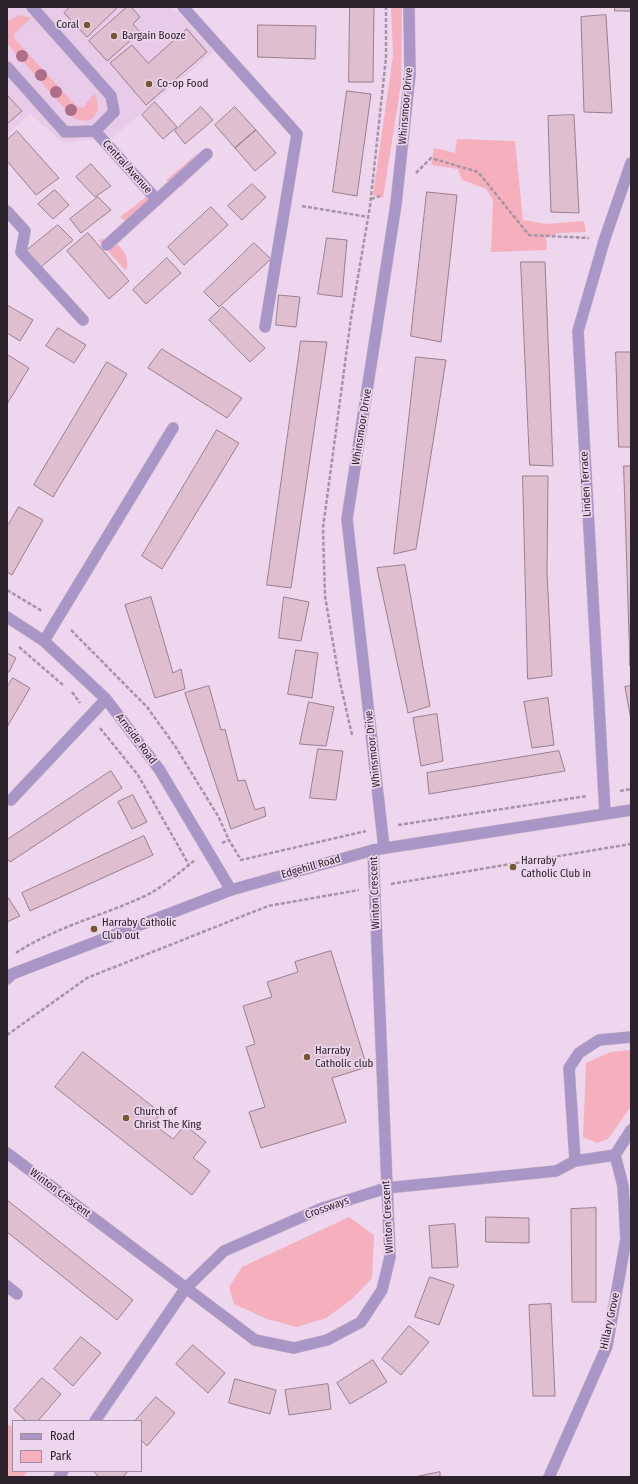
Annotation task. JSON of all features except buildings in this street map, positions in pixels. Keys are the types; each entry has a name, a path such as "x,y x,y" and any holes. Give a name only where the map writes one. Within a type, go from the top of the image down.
{"street":[{"path":"32,7 111,96 114,112 95,131"},
{"path":"183,7 297,134 265,327"},
{"name":"Whinsmoor Drive","path":"384,848 348,519 398,192 410,74 409,7"},
{"name":"Central Avenue","path":"7,67 65,132 95,131 156,200"},
{"name":"Central Avenue","path":"107,245 207,154"},
{"name":"Linden Terrace","path":"604,813 578,331 605,238 631,163"},
{"path":"7,212 25,231 22,252 83,320"},
{"path":"44,641 174,428"},
{"name":"Arnside Road","path":"7,617 44,641 106,699 159,769 232,890"},
{"path":"11,800 106,699"},
{"name":"Edgehill Road","path":"7,979 12,974 232,890 373,850 631,810"},
{"name":"Winton Crescent","path":"7,1152 185,1289 255,1340 294,1348 327,1340 361,1322 382,1290 390,1257 373,850"},
{"path":"575,1161 569,1068 579,1053 599,1040 631,1037"},
{"path":"615,1155 631,1130"},
{"name":"Crossways","path":"96,1420 185,1289 224,1251 320,1209 386,1188 556,1171 575,1161 615,1155"},
{"name":"Hillary Grove","path":"549,1477 606,1346 626,1239 623,1186 615,1155"},
{"path":"7,1286 17,1294"}],"path":[{"path":"398,192 431,158 478,172 529,235 605,238"},
{"path":"286,203 368,217"},
{"path":"13,642 65,686"},
{"path":"71,691 138,775 190,865"},
{"path":"7,1035 87,978 268,906 631,844"}],"shaded area":[{"path":"7,7 172,7 214,51 113,137 64,143 30,114 7,134"}],"green space":[{"path":"391,7 402,7 401,84 383,198 373,195 393,56"},
{"path":"21,15 31,18 14,34 15,39 76,106 83,108 94,94 98,106 93,118 83,121 70,115 7,43 7,21"},
{"path":"457,139 515,141 523,220 547,224 584,221 586,232 560,233 546,237 547,250 491,252 493,200 486,189 462,180 458,169 431,165 434,148 455,153"},
{"path":"197,154 203,165 181,187 170,184 166,180"},
{"path":"150,194 153,201 128,222 120,217"},
{"path":"105,239 114,241 125,254 127,258 126,271 98,240"},
{"path":"631,1050 631,1106 608,1139 597,1143 583,1137 586,1063 611,1052"},
{"path":"349,1217 374,1235 372,1278 352,1299 326,1318 297,1327 267,1319 234,1304 229,1287 242,1267"},
{"path":"9,1425 12,1427 12,1472 27,1472 23,1477 7,1477 7,1427"}],"place":[{"name":"Coral","path":"87,25"},
{"name":"Bargain Booze","path":"114,36"},
{"name":"Co-op Food","path":"149,84"},
{"name":"Harraby Catholic Club in","path":"513,867"},
{"name":"Harraby Catholic Club out","path":"94,929"},
{"name":"Harraby Catholic club","path":"307,1057"},
{"name":"Church of Christ The King","path":"126,1118"}]}
